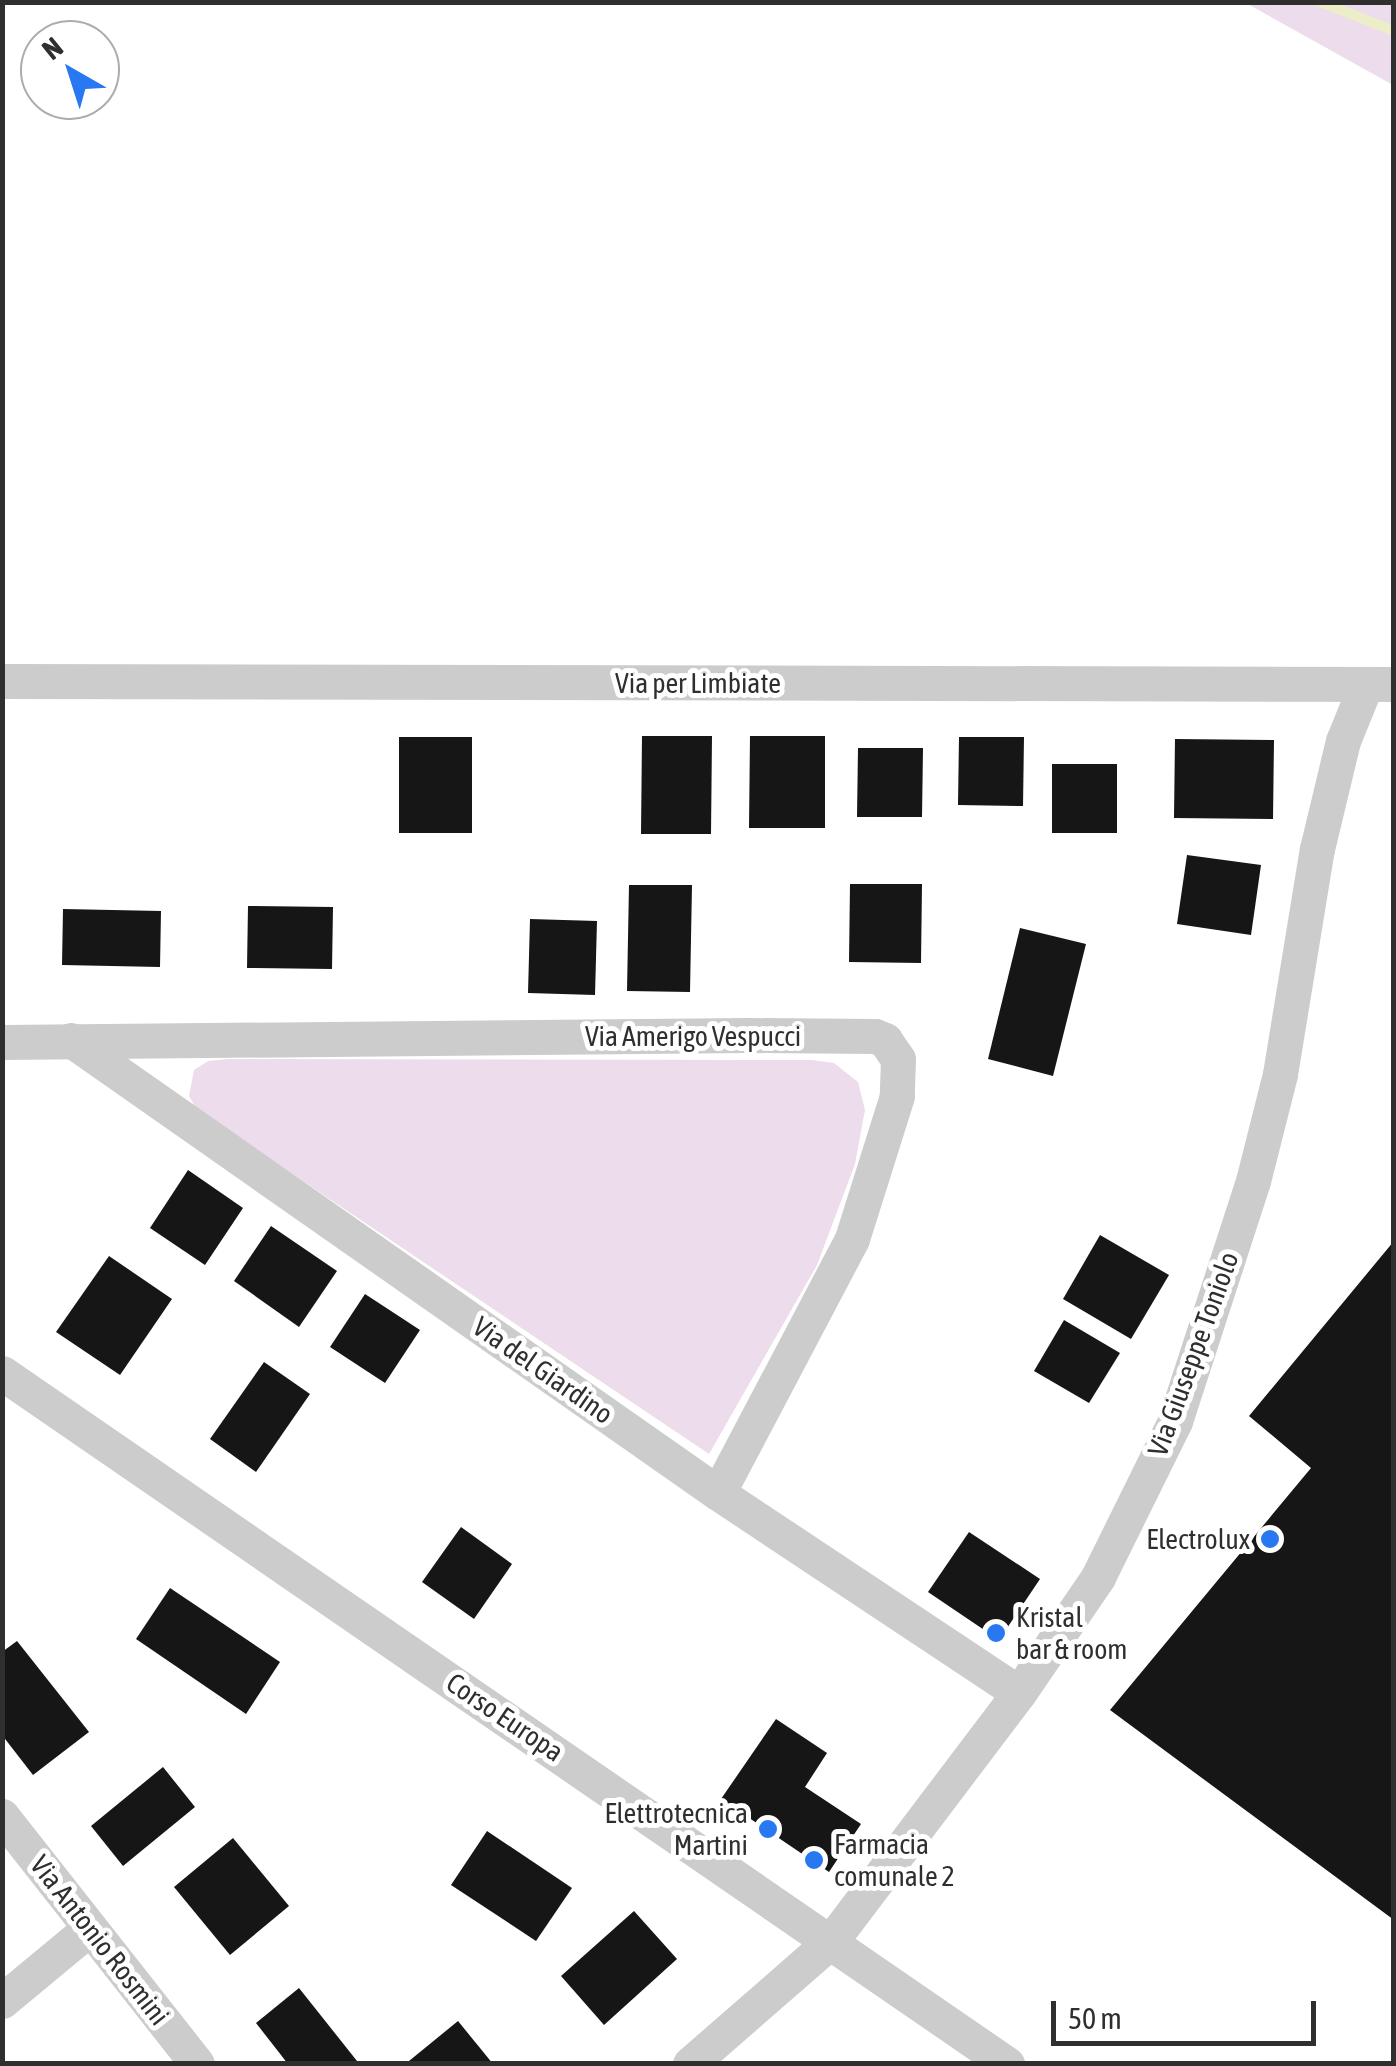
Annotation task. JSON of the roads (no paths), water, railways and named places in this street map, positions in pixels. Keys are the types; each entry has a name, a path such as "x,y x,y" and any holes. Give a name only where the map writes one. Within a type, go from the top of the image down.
{"street":[{"name":"Via per Limbiate","path":"2,681 1380,684"},
{"name":"Via Giuseppe Toniolo","path":"690,2064 832,1940 1019,1694 1098,1578 1176,1422 1258,1163 1280,1074 1317,849 1343,742 1380,684"},
{"name":"Via Amerigo Vespucci","path":"2,1042 748,1034 875,1036 885,1040 898,1059 897,1096 852,1240 718,1493"},
{"name":"Via del Giardino","path":"71,1040 718,1493 1019,1694"},
{"name":"Corso Europa","path":"2,1372 1007,2064"},
{"name":"Via Antonio Rosmini","path":"2,1816 197,2064"},
{"path":"2,2001 90,1928"}],"waterway":[{"path":"1321,2 1394,31"}],"place":[{"name":"Electrolux","path":"1270,1539"},
{"name":"Kristal bar & room","path":"996,1633"},
{"name":"Elettrotecnica Martini","path":"768,1829"},
{"name":"Farmacia comunale 2","path":"814,1860"}]}
